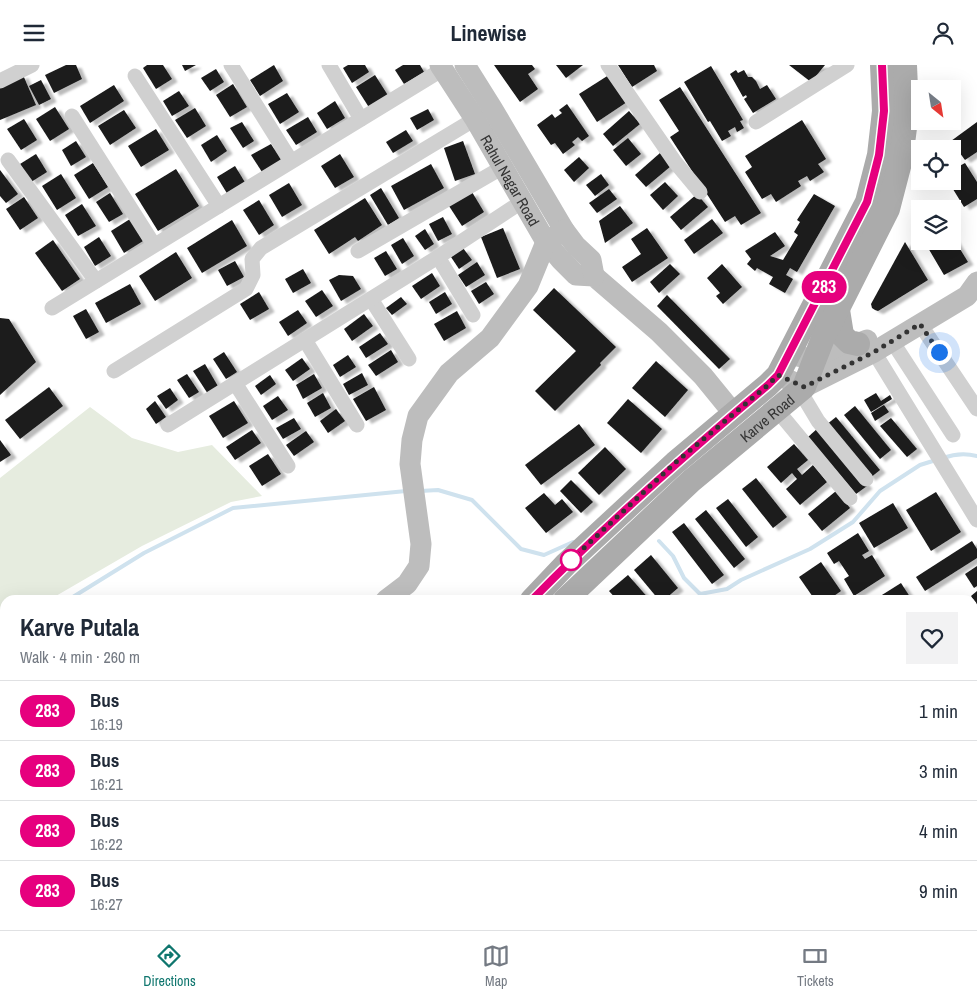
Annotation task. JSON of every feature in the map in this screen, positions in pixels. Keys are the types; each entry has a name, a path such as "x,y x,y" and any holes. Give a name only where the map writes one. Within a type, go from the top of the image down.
{"main road":[{"name":"Karve Road","path":"537,595 566,564 675,463 778,375 867,202 880,147 884,111 882,65"},
{"name":"Karve Road","path":"570,595 691,481 802,389 823,338 888,209 901,159 906,112 905,65"},
{"path":"838,310 842,335 849,342 866,348"}],"street":[{"path":"0,81 32,65"},
{"path":"231,65 291,161"},
{"path":"329,65 361,119"},
{"name":"Rahul Nagar Road","path":"464,65 492,108 564,230 576,246 591,260 594,276"},
{"path":"608,65 675,162 700,192"},
{"path":"756,122 847,65"},
{"path":"52,308 361,119 441,67"},
{"name":"Rahul Nagar Road","path":"441,67 475,119 546,242 561,260 576,275 594,276 660,332 703,376 734,413"},
{"path":"135,76 219,206"},
{"path":"72,116 154,245"},
{"path":"114,371 246,289 253,275 252,259 261,248 475,119"},
{"path":"8,160 96,281"},
{"path":"358,251 503,167"},
{"path":"168,425 438,257 523,201"},
{"path":"393,595 408,584 419,566 421,544 410,464 412,440 418,416 449,373 490,338 528,286 546,242 564,230"},
{"path":"438,257 473,315"},
{"path":"977,283 960,283 867,340 866,348 934,450 977,520"},
{"path":"789,354 815,360 892,341 966,296 977,283"},
{"path":"371,299 409,359"},
{"path":"920,324 977,409"},
{"path":"305,340 357,425"},
{"path":"892,341 953,435"},
{"path":"802,389 866,348"},
{"path":"778,375 802,389 818,421 866,479"},
{"path":"235,383 288,466"},
{"path":"777,409 850,498"}],"shaded area":[{"path":"90,407 132,438 178,452 212,445 262,496 231,502 142,546 58,595 0,595 0,478"}],"building":[{"path":"66,65 76,65 82,79 54,93 45,75"},
{"path":"147,65 163,65 172,79 156,89 143,68"},
{"path":"182,65 196,65 185,71"},
{"path":"274,65 283,81 260,96 250,80"},
{"path":"348,65 365,65 369,72 352,83 343,68"},
{"path":"403,65 420,65 424,72 404,84 395,70"},
{"path":"494,65 532,65 535,69 528,74 538,89 520,102"},
{"path":"556,65 583,65 566,78"},
{"path":"618,65 654,65 657,71 632,87"},
{"path":"789,65 825,65 811,82"},
{"path":"711,66 743,120 740,121 744,128 737,132 735,127 728,131 731,136 722,141 684,82"},
{"path":"216,69 224,82 210,91 201,78"},
{"path":"736,70 738,73 744,70 748,77 752,77 756,81 760,89 767,85 776,99 753,113 744,99 747,97 746,95 743,97 730,74"},
{"path":"612,73 630,100 597,122 579,94"},
{"path":"23,75 36,105 0,120 0,84"},
{"path":"375,75 389,97 370,109 356,87"},
{"path":"41,80 51,99 39,105 29,86"},
{"path":"233,84 247,107 230,117 216,95"},
{"path":"114,85 124,101 90,123 80,106"},
{"path":"680,87 761,213 741,225 735,216 725,222 670,137 679,131 659,100"},
{"path":"179,91 189,106 172,116 163,101"},
{"path":"287,93 299,112 280,124 268,104"},
{"path":"335,101 345,118 327,129 317,113"},
{"path":"567,104 589,136 582,141 578,137 572,142 575,145 563,154 555,143 551,145 537,125 552,114 555,118 562,113 559,110"},
{"path":"55,107 69,129 50,141 36,119"},
{"path":"195,108 206,126 187,138 175,120"},
{"path":"428,109 434,120 417,130 410,118"},
{"path":"124,110 136,128 110,145 98,126"},
{"path":"629,111 640,124 613,146 603,134"},
{"path":"308,117 317,132 296,145 286,130"},
{"path":"24,119 37,140 21,150 7,129"},
{"path":"802,120 826,159 818,164 824,172 810,181 807,176 798,181 801,186 776,202 771,194 762,199 745,172 752,167 745,156"},
{"path":"242,122 254,141 243,148 230,128"},
{"path":"977,122 977,152 965,160 961,155 961,140 952,140"},
{"path":"156,129 169,150 141,167 128,146"},
{"path":"406,130 413,141 393,153 386,142"},
{"path":"217,135 227,151 211,162 201,145"},
{"path":"628,138 641,154 626,166 613,150"},
{"path":"76,141 86,157 71,166 62,150"},
{"path":"463,141 475,174 455,181 444,148"},
{"path":"271,144 281,160 262,172 251,155"},
{"path":"660,153 671,166 646,187 635,175"},
{"path":"36,154 47,172 31,182 20,164"},
{"path":"340,154 354,177 335,188 321,166"},
{"path":"579,157 589,168 574,182 564,170"},
{"path":"93,163 108,187 89,199 74,175"},
{"path":"965,163 977,182 977,199 964,207 954,190 961,190 961,165"},
{"path":"431,164 444,188 404,210 391,186"},
{"path":"235,166 246,184 228,195 217,177"},
{"path":"176,169 199,206 158,231 135,194"},
{"path":"0,170 18,194 6,203 0,196"},
{"path":"61,174 76,198 57,210 42,186"},
{"path":"601,174 609,185 595,196 586,185"},
{"path":"665,182 678,196 663,210 650,195"},
{"path":"289,183 302,205 282,217 269,195"},
{"path":"381,188 399,218 388,225 370,195"},
{"path":"609,189 617,199 597,213 589,203"},
{"path":"472,192 484,212 462,226 449,206"},
{"path":"110,193 123,214 109,222 96,202"},
{"path":"697,194 708,207 681,230 670,217"},
{"path":"814,194 835,206 797,272 790,268 786,275 793,279 785,293 769,284 773,277 757,268 755,271 747,264 751,259 745,251 775,232 785,246 770,256 783,260 798,235 794,232 800,222 797,220"},
{"path":"24,197 38,218 20,230 6,209"},
{"path":"365,198 382,225 358,241 355,237 329,254 314,230"},
{"path":"259,200 274,225 259,235 243,210"},
{"path":"82,204 96,226 78,236 65,215"},
{"path":"620,206 633,223 605,243 599,221"},
{"path":"443,217 452,234 438,241 429,224"},
{"path":"130,219 143,241 124,253 111,231"},
{"path":"712,219 723,233 694,254 684,240"},
{"path":"232,220 247,246 202,273 187,248"},
{"path":"503,228 520,269 497,278 481,237"},
{"path":"647,228 668,258 632,282 622,267 641,254 631,239"},
{"path":"425,229 434,244 425,250 415,236"},
{"path":"99,237 111,256 95,266 84,247"},
{"path":"403,238 414,256 402,264 391,245"},
{"path":"53,240 80,279 62,291 35,253"},
{"path":"905,242 928,280 878,311 875,310 871,304"},
{"path":"463,248 472,260 459,269 451,257"},
{"path":"929,250 961,250 968,262 944,275"},
{"path":"386,251 397,269 385,276 374,258"},
{"path":"176,252 192,278 155,301 139,276"},
{"path":"235,261 244,277 227,286 218,270"},
{"path":"477,262 485,275 466,287 458,275"},
{"path":"670,264 680,274 659,293 650,282"},
{"path":"722,264 742,287 723,304 716,296 720,293 707,278"},
{"path":"303,269 311,283 293,293 285,279"},
{"path":"432,273 440,286 421,299 412,286"},
{"path":"339,275 353,276 361,289 341,301 329,280"},
{"path":"486,282 494,294 479,304 471,291"},
{"path":"130,284 141,304 106,323 95,303"},
{"path":"554,288 616,347 600,363 601,365 555,411 535,391 576,351 533,310"},
{"path":"322,290 333,306 316,317 305,301"},
{"path":"259,292 269,309 250,320 240,304"},
{"path":"445,292 452,304 436,314 429,302"},
{"path":"667,295 730,359 719,369 657,306"},
{"path":"401,297 407,304 392,315 386,308"},
{"path":"86,309 99,332 86,339 73,316"},
{"path":"298,310 307,323 288,336 279,322"},
{"path":"457,311 466,328 444,341 434,324"},
{"path":"364,314 373,326 352,341 344,329"},
{"path":"0,318 9,319 36,362 0,395"},
{"path":"380,333 388,344 366,358 359,347"},
{"path":"391,350 398,362 376,376 368,365"},
{"path":"224,352 237,372 226,379 213,359"},
{"path":"348,355 356,367 340,377 333,365"},
{"path":"302,358 310,369 293,381 285,370"},
{"path":"656,361 688,390 665,417 632,388"},
{"path":"205,364 219,388 208,394 193,371"},
{"path":"362,373 368,385 349,395 343,384"},
{"path":"187,374 199,392 189,398 177,380"},
{"path":"314,374 322,388 303,399 296,385"},
{"path":"270,375 276,384 261,395 255,386"},
{"path":"49,387 63,406 20,439 5,420"},
{"path":"374,387 386,410 366,421 353,399"},
{"path":"170,388 178,400 166,409 157,396"},
{"path":"323,393 331,408 315,417 307,403"},
{"path":"876,393 881,401 890,395 892,399 871,412 864,400"},
{"path":"278,396 288,410 272,420 263,406"},
{"path":"628,399 662,429 641,453 607,423"},
{"path":"155,401 166,417 156,424 146,409"},
{"path":"234,401 248,423 223,438 209,416"},
{"path":"884,405 889,412 875,421 871,413"},
{"path":"855,406 891,450 880,459 844,415"},
{"path":"336,409 345,421 328,433 320,421"},
{"path":"836,417 880,470 870,478 826,425"},
{"path":"294,418 301,429 283,439 276,428"},
{"path":"891,418 917,449 907,457 880,426"},
{"path":"579,424 595,445 541,485 525,465"},
{"path":"818,428 867,486 856,494 808,437"},
{"path":"252,430 261,443 235,460 226,447"},
{"path":"306,431 314,442 294,456 286,445"},
{"path":"0,440 11,455 0,462"},
{"path":"794,444 808,460 797,469 802,475 813,465 827,482 800,505 786,489 797,479 792,473 781,483 767,467"},
{"path":"605,447 626,469 599,495 578,473"},
{"path":"268,454 281,474 262,486 249,466"},
{"path":"756,478 787,517 773,528 742,489"},
{"path":"571,480 593,502 581,513 560,491"},
{"path":"836,491 850,508 822,531 808,514"},
{"path":"936,492 961,532 931,551 906,510"},
{"path":"544,493 555,505 562,499 573,512 546,533 525,508"},
{"path":"728,499 758,537 746,547 716,508"},
{"path":"893,503 908,528 874,548 859,523"},
{"path":"706,510 745,559 734,568 695,519"},
{"path":"684,523 724,575 712,584 672,532"},
{"path":"858,533 869,551 862,555 865,559 872,555 885,576 853,595 844,579 849,576 839,561 834,564 827,553"},
{"path":"972,541 977,549 977,558 925,591 916,577"},
{"path":"651,555 678,588 670,595 655,595 634,570"},
{"path":"821,562 841,591 835,595 812,595 799,577"},
{"path":"977,566 977,586 974,588 965,574"},
{"path":"628,575 646,595 613,595 609,591"},
{"path":"901,583 909,595 882,595"}],"waterway":[{"path":"943,458 960,454 977,456"},
{"path":"659,541 673,556 684,578 700,594 727,589 741,580 810,549 853,522 880,491 920,465 936,460"},
{"path":"420,491 438,490 472,500 521,549 544,555 573,542"},
{"path":"76,595 144,553 233,508 406,491"}],"bus line":[{"name":"283","path":"537,595 566,564 675,463 778,375 867,202 879,155 884,111 882,65"}],"route":[{"path":"571,560 675,463 778,375 804,387 874,352 920,324 939,352"}]}
